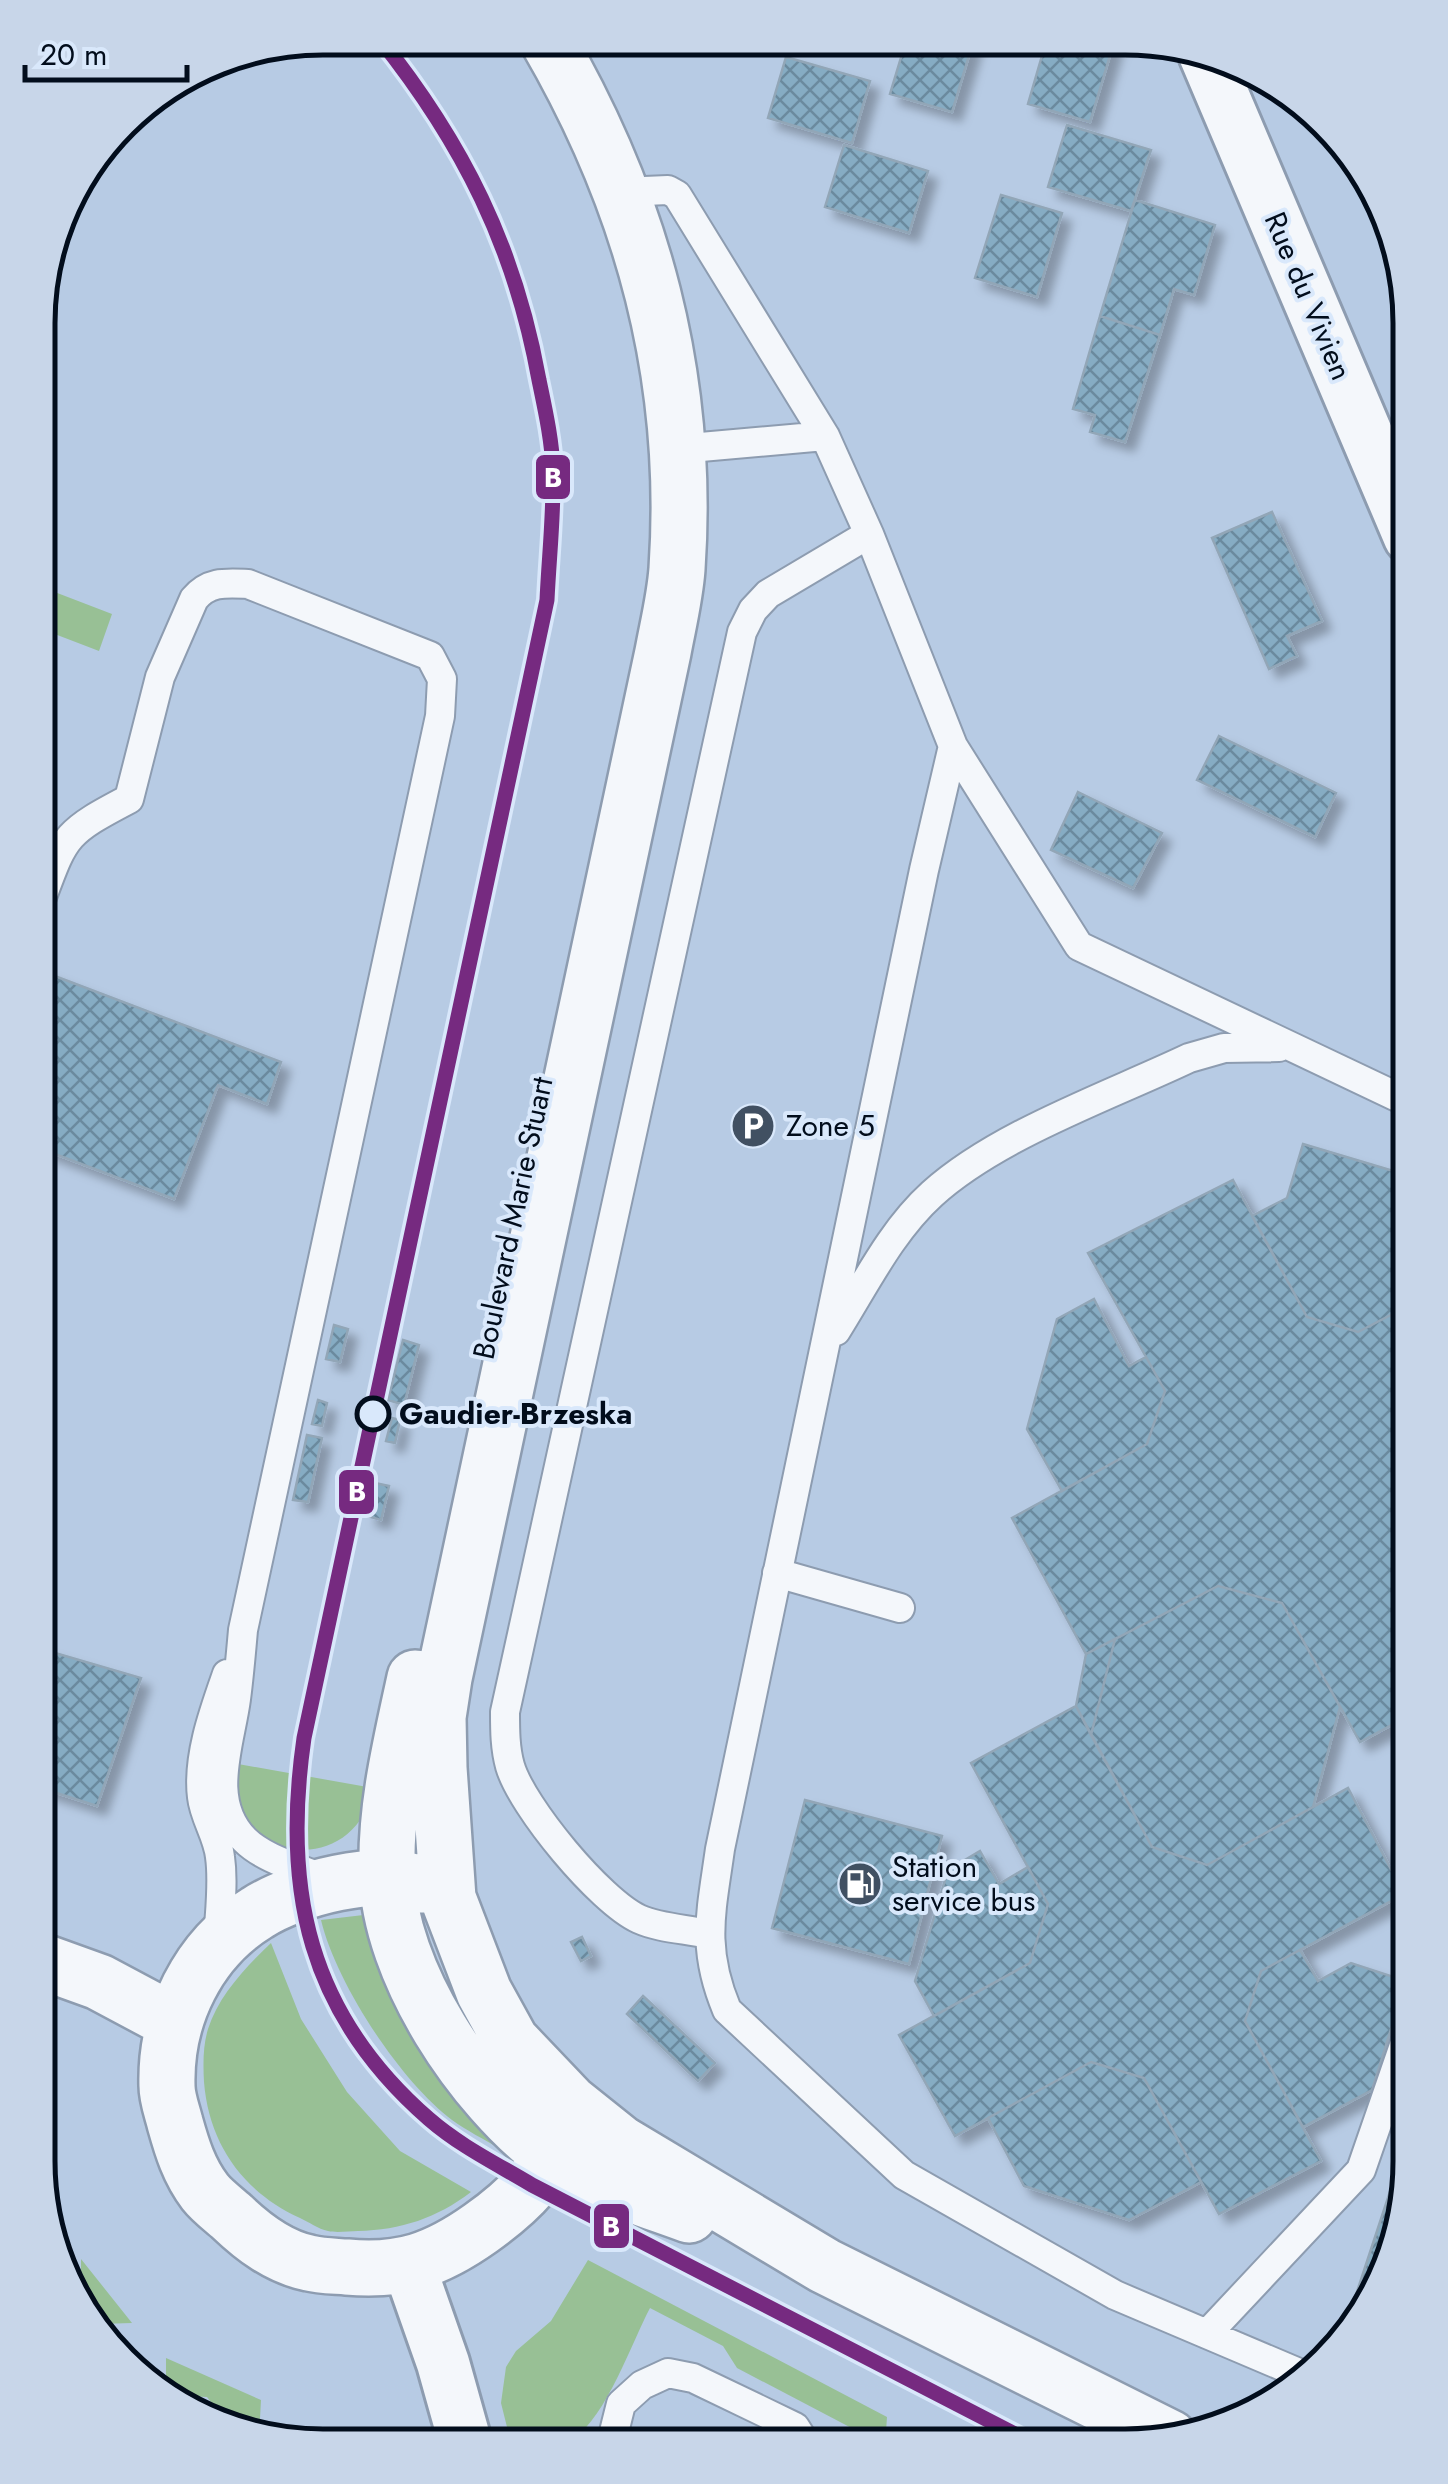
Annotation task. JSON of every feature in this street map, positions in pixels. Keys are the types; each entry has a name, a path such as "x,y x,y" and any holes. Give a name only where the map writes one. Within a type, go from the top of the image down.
{"main road":[{"name":"Boulevard Marie Stuart","path":"519,55 568,138 603,209 633,313 665,451 676,572 663,652 444,1678 438,1716 438,1768 448,1898 484,1992 511,2041 570,2103 620,2143 810,2257 1149,2428"},
{"path":"556,55 633,219 658,308 665,451"},
{"name":"Boulevard Marie Stuart","path":"665,451 634,646 388,1819 360,1881 397,1938 444,2039 473,2077 553,2158 686,2214 810,2257"},
{"path":"448,1898 418,1882 360,1881 273,1902 244,1920 218,1944 187,1988 174,2022 166,2088 184,2157 206,2192 259,2242 307,2263 380,2270 410,2266 461,2242 532,2185 553,2158 570,2103"},
{"path":"55,1966 99,1982 174,2022"}],"street":[{"name":"Rue du Vivien","path":"1212,70 1393,497"},
{"path":"410,2266 462,2429"}],"lane":[{"path":"621,192 668,190 677,195 825,436 870,534 953,746 1078,946 1393,1095"},
{"path":"665,451 825,436"},
{"path":"708,1934 639,1919 602,1892 537,1817 510,1768 504,1739 506,1712 742,632 752,610 768,594 870,534"},
{"path":"55,864 65,839 81,824 129,798 160,677 194,598 202,589 218,583 248,584 430,656 442,679 440,716 243,1630 222,1774 229,1813 243,1839 260,1851 360,1881"},
{"path":"953,746 720,1850 708,1934 718,1988 727,2010 904,2175 1115,2295 1293,2370"},
{"path":"827,1345 896,1236 931,1195 984,1154 1189,1058 1224,1048 1274,1046 1310,1056"},
{"path":"778,1573 900,1608"},
{"path":"218,1944 221,1859 202,1801 202,1776 215,1708 243,1630"},
{"path":"1207,2334 1362,2170 1392,2081"},
{"path":"613,2429 620,2404 642,2385 668,2373 693,2378 797,2429"}],"green space":[{"path":"55,592 112,614 99,651 55,634"},
{"path":"238,1764 373,1788 365,1812 334,1843 314,1849 293,1849 255,1830 241,1810 236,1793"},
{"path":"372,1914 507,2133 500,2149 432,2103 392,2056 355,2001 321,1920"},
{"path":"271,1943 301,2019 347,2092 400,2151 471,2192 432,2216 404,2225 332,2232 280,2207 232,2164 207,2105 205,2042 226,1993"},
{"path":"81,2259 132,2323 110,2324 81,2276"},
{"path":"588,2260 887,2417 886,2429 853,2429 737,2368 723,2346 650,2308 607,2397 586,2428 508,2429 501,2403 506,2367 516,2351 551,2321"},
{"path":"166,2358 261,2400 260,2419 220,2409 207,2397 196,2396 166,2378"}],"building":[{"path":"902,55 969,55 952,112 890,94"},
{"path":"1042,55 1110,55 1090,122 1028,104"},
{"path":"786,57 870,81 852,143 768,118"},
{"path":"1067,125 1151,150 1131,211 1048,187"},
{"path":"844,145 928,171 909,233 825,207"},
{"path":"1001,195 1062,213 1037,297 975,278"},
{"path":"1135,200 1215,225 1194,295 1174,289 1160,335 1100,316"},
{"path":"1100,316 1160,335 1125,442 1090,432 1095,415 1073,409"},
{"path":"1272,512 1322,621 1287,636 1297,656 1269,669 1212,538"},
{"path":"1219,736 1336,793 1315,837 1197,780"},
{"path":"1078,792 1162,833 1133,888 1051,850"},
{"path":"55,976 281,1062 267,1104 218,1085 174,1199 55,1154"},
{"path":"1303,1144 1393,1171 1392,1314 1358,1332 1307,1317 1252,1216 1287,1198"},
{"path":"1233,1180 1307,1317 1358,1332 1392,1314 1392,1725 1360,1742 1282,1603 1218,1586 1086,1654 1012,1518 1147,1444 1165,1391 1088,1253"},
{"path":"1094,1299 1129,1366 1146,1357 1165,1391 1147,1444 1062,1491 1027,1429 1057,1319"},
{"path":"334,1325 348,1329 340,1362 326,1359"},
{"path":"403,1340 419,1345 404,1405 388,1400"},
{"path":"318,1400 327,1403 322,1426 312,1424"},
{"path":"392,1418 400,1420 395,1443 386,1441"},
{"path":"307,1435 322,1438 308,1502 293,1500"},
{"path":"375,1483 389,1486 381,1520 367,1516"},
{"path":"1218,1586 1282,1603 1340,1707 1313,1807 1207,1865 1152,1847 1091,1735 1115,1639"},
{"path":"1115,1639 1091,1735 1076,1706 1086,1654"},
{"path":"55,1653 141,1678 97,1806 55,1792"},
{"path":"1076,1706 1152,1847 1207,1865 1348,1788 1392,1872 1392,1900 1261,1971 1245,2021 1321,2161 1219,2214 1144,2078 1091,2062 955,2136 899,2035 1030,1963 1048,1904 971,1763"},
{"path":"805,1800 942,1836 909,1964 772,1928"},
{"path":"980,1851 999,1884 1028,1867 1048,1904 1030,1963 934,2016 915,1981 948,1870"},
{"path":"582,1937 591,1956 581,1961 571,1942"},
{"path":"1300,1950 1318,1981 1351,1963 1392,1976 1392,2026 1372,2090 1303,2127 1245,2021 1261,1971"},
{"path":"643,1996 715,2063 698,2081 627,2014"},
{"path":"1091,2062 1144,2078 1201,2182 1129,2220 1024,2186 988,2118"},
{"path":"1391,2189 1379,2247 1355,2298"}],"transit line":[{"name":"B","path":"392,55 460,157 516,285 550,436 553,502 547,600 304,1738 297,1847 302,1898 313,1946 330,1992 355,2037 388,2079 453,2138 532,2185 1005,2429"}],"place":[{"name":"Zone 5","path":"753,1126"},
{"name":"Gaudier-Brzeska","path":"373,1414"},
{"name":"Station service bus","path":"860,1884"}]}
